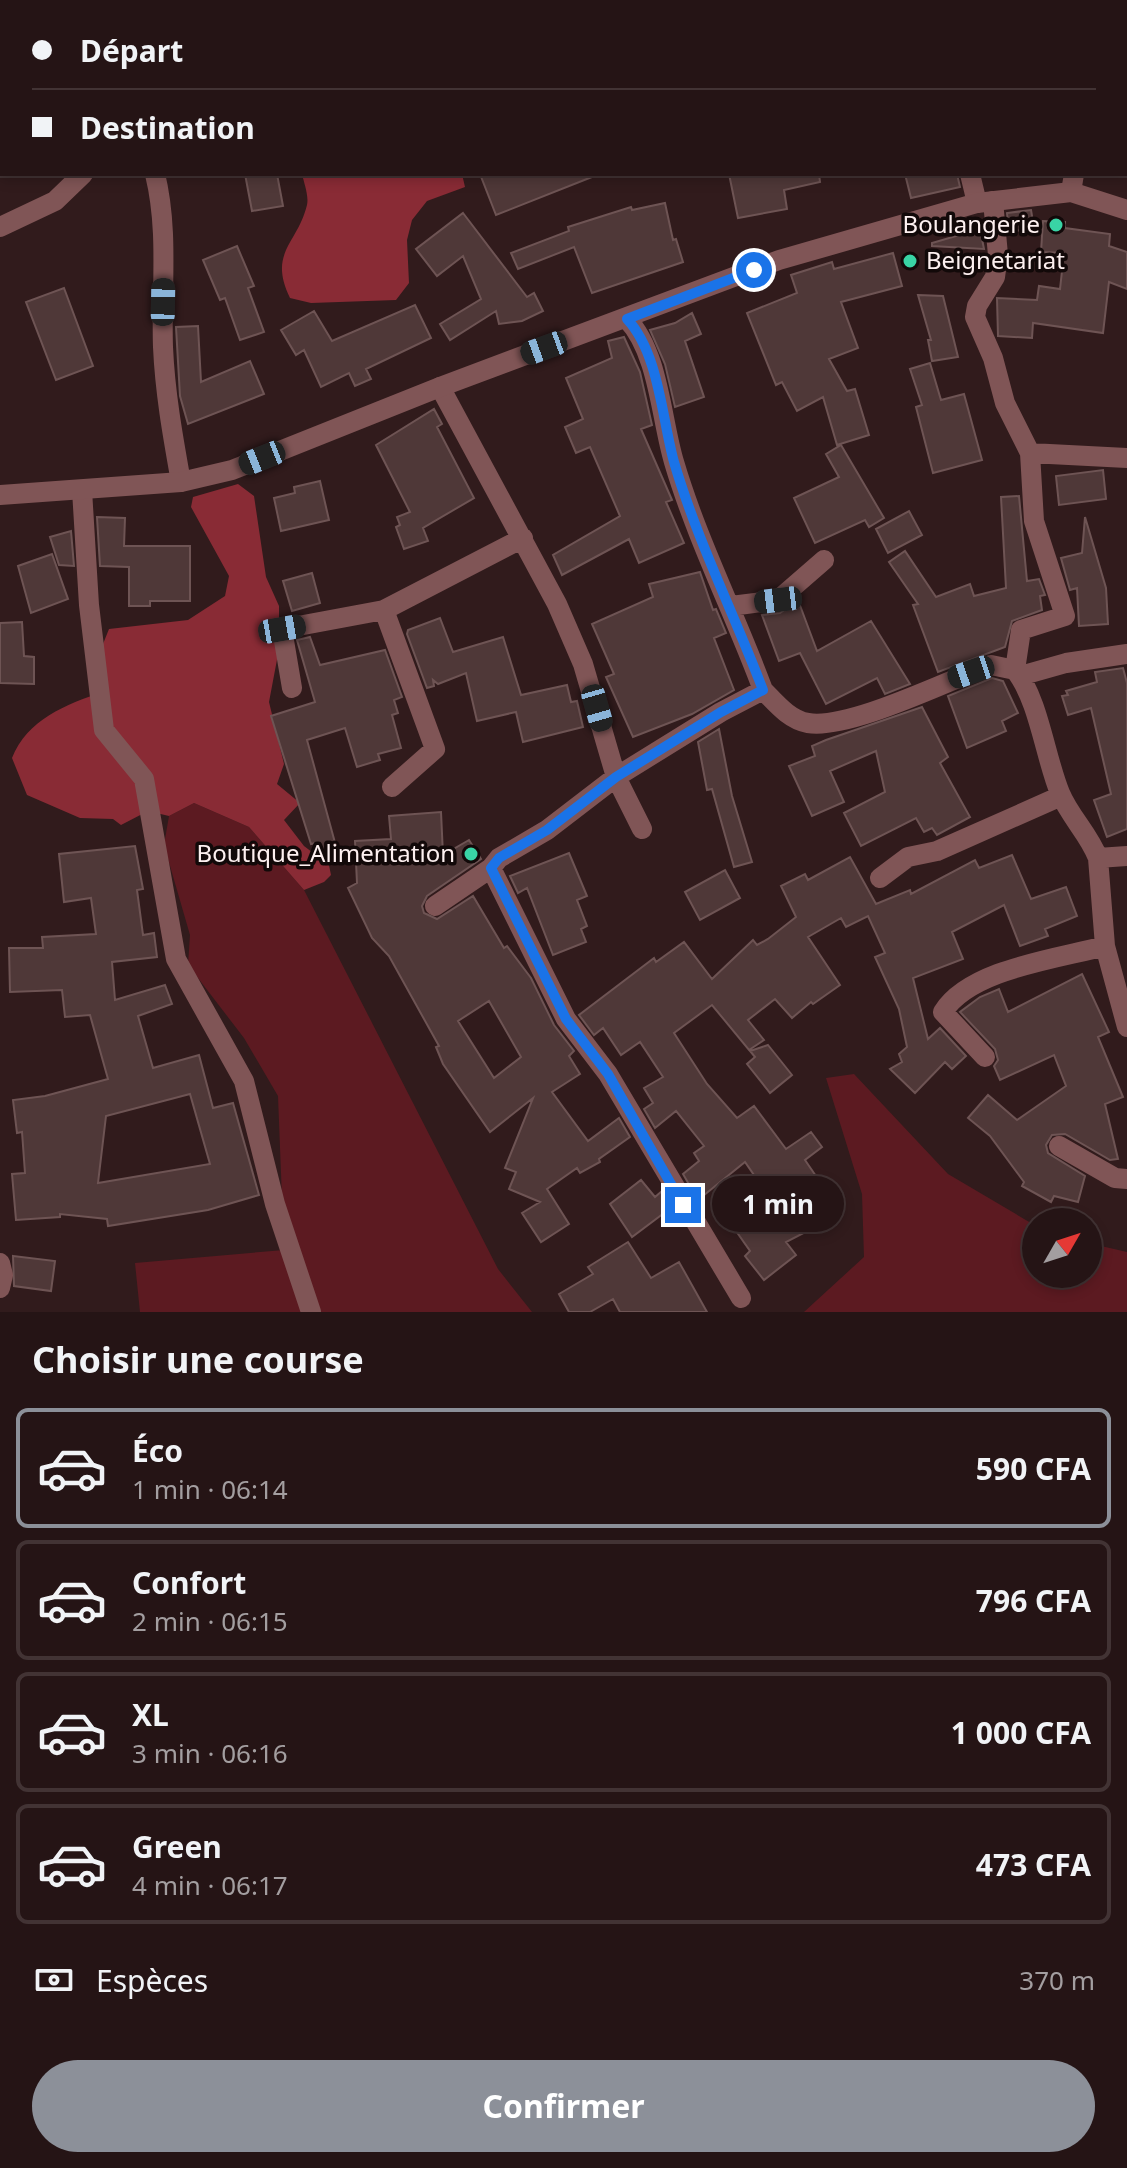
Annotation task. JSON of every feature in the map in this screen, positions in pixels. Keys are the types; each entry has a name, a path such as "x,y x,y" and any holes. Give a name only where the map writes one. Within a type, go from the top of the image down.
{"street":[{"path":"0,227 55,201 81,176"},
{"path":"155,176 165,241 163,349 181,482"},
{"path":"971,176 985,202 998,255 995,277 977,306 975,317 993,358 1005,403 1030,453 1034,521 1065,616 1021,630 1017,673 1061,796 1092,841 1098,858 1105,946 1127,1027"},
{"path":"0,495 181,482 232,470 440,387 779,260 985,202 1072,183 1127,210"},
{"path":"627,319 638,330 664,410 674,461 763,690 785,712 807,723 847,718 991,665 1017,673 1127,654"},
{"path":"440,387 523,538 583,664 616,777 642,829"},
{"path":"1030,453 1127,458"},
{"path":"82,490 89,605 104,730 144,779 176,959 244,1081 275,1204 311,1312"},
{"path":"292,688 282,629 384,610 523,538"},
{"path":"731,606 778,600 824,560"},
{"path":"384,610 435,749 392,787"},
{"path":"435,906 491,868 499,858 547,830 616,777 721,712 763,690"},
{"path":"880,878 908,857 937,851 1061,796"},
{"path":"1098,858 1127,856"},
{"path":"491,868 566,1019 608,1074 741,1298"},
{"path":"985,1057 943,1012 950,1000 969,986 1009,971 1105,946"},
{"path":"1059,1146 1115,1178 1127,1179"},
{"path":"0,1263 3,1275 0,1288"}],"shaded area":[{"path":"302,176 462,176 465,187 427,201 412,220 407,240 409,283 396,300 311,303 290,298 284,282 283,259 302,219 307,194"},
{"path":"238,484 254,496 266,577 279,606 279,649 269,702 284,764 277,784 300,803 284,820 304,846 329,865 331,875 324,882 304,890 249,827 194,803 169,816 148,811 121,825 113,819 80,818 27,795 12,758 27,733 49,715 103,692 101,649 109,629 188,620 225,596 229,576 191,507 193,497"},
{"path":"194,803 249,827 304,890 498,1269 532,1312 140,1312 135,1263 284,1250 278,1096 244,1038 188,965 190,935 164,845 169,816"},
{"path":"854,1074 948,1174 1022,1218 1022,1288 1102,1288 1102,1246 1127,1252 1127,1312 804,1312 864,1257 862,1194 826,1078"}],"building":[{"path":"245,176 277,176 283,206 252,211"},
{"path":"481,176 594,176 496,215"},
{"path":"729,176 819,176 820,182 784,190 787,209 738,218"},
{"path":"906,176 957,176 960,187 911,198"},
{"path":"665,203 673,240 676,239 683,262 592,293 574,247 518,269 511,253 569,231 568,227 631,207 632,210"},
{"path":"1031,210 1034,228 1009,232 1007,213"},
{"path":"463,213 527,297 534,293 543,311 522,321 499,324 496,311 450,340 440,324 481,299 463,256 437,276 416,249"},
{"path":"1043,221 1065,222 1065,228 1110,234 1109,246 1127,252 1127,289 1109,282 1103,333 1033,323 1032,338 998,336 997,298 1037,300 1039,286 1060,289 1064,253 1041,252"},
{"path":"980,229 984,249 932,246 932,243"},
{"path":"237,246 254,286 248,288 264,332 240,340 225,298 220,300 203,260"},
{"path":"893,253 902,286 841,302 858,348 829,359 847,391 855,389 869,435 837,445 823,397 797,411 782,382 776,385 747,313 797,293 791,275 832,262 834,269"},
{"path":"64,288 93,366 56,380 26,302"},
{"path":"918,295 943,296 958,357 932,361 928,340 931,340"},
{"path":"415,305 431,338 366,369 371,379 355,386 349,373 321,387 304,350 296,355 281,330 314,311 332,341"},
{"path":"692,313 701,334 685,341 704,397 675,407 665,364 650,330 675,323"},
{"path":"198,326 201,382 250,361 264,394 188,424 180,396 176,327"},
{"path":"624,337 640,372 652,425 641,429 672,500 666,502 684,543 639,563 629,539 562,575 553,555 620,516 590,447 576,453 565,427 583,419 566,378 612,358 608,341"},
{"path":"930,363 941,400 964,394 982,460 933,473 916,407 922,405 910,369"},
{"path":"434,409 442,424 437,427 474,498 423,528 428,541 404,549 396,527 400,525 397,517 410,512 376,445"},
{"path":"841,445 884,518 869,527 865,520 815,543 794,498 839,477 826,454"},
{"path":"1103,470 1106,499 1059,505 1056,476"},
{"path":"320,481 329,520 281,531 274,498 295,493 294,487"},
{"path":"1019,496 1027,581 1039,579 1045,595 1040,596 1042,610 1012,621 1005,647 938,672 913,605 918,604 889,562 905,551 936,597 970,584 974,596 1006,588 1001,497"},
{"path":"909,511 922,535 888,553 876,529"},
{"path":"97,517 125,518 124,546 190,546 190,601 150,601 150,606 129,606 129,567 100,566"},
{"path":"1085,517 1106,588 1108,624 1079,626 1077,588 1070,590 1061,558 1082,553"},
{"path":"71,531 74,566 59,565 50,537"},
{"path":"52,554 68,599 31,613 18,566"},
{"path":"700,572 713,610 716,609 726,633 714,638 734,690 692,714 633,737 606,677 614,674 592,624 653,597 649,584"},
{"path":"312,573 320,603 292,611 283,581"},
{"path":"798,600 817,651 871,621 910,684 885,694 877,678 826,704 800,653 779,661 762,615 780,613"},
{"path":"440,618 453,652 503,637 521,695 567,685 571,702 577,701 583,727 523,742 516,712 477,721 466,673 438,684 433,680 434,686 427,688 407,634 408,630"},
{"path":"22,622 24,656 34,657 34,684 0,683 0,623"},
{"path":"310,637 320,665 385,650 402,697 394,700 398,713 392,715 401,748 378,754 380,760 357,767 345,728 307,740 337,850 317,851 316,843 311,844 271,716 315,702 297,640"},
{"path":"1123,668 1127,683 1127,829 1107,837 1094,800 1111,794 1091,708 1068,715 1062,696 1068,695 1066,691 1097,682 1095,672"},
{"path":"992,678 1003,681 1018,713 1002,721 1006,731 967,748 948,696"},
{"path":"922,707 948,757 940,763 970,817 937,835 932,828 924,832 916,818 861,846 844,813 885,792 876,751 830,771 844,802 812,816 789,766 815,756 812,746"},
{"path":"719,729 732,796 752,862 734,867 712,789 707,790 698,742"},
{"path":"441,812 443,855 469,840 481,859 427,896 422,906 424,913 437,919 473,896 504,948 507,946 531,978 554,1025 574,1051 569,1056 580,1074 552,1092 588,1141 619,1118 630,1137 599,1159 600,1162 580,1173 577,1168 547,1189 569,1224 541,1242 522,1213 540,1202 509,1189 516,1172 505,1168 533,1098 490,1132 443,1064 436,1047 439,1046 389,956 372,938 348,888 357,883 355,841 391,839 389,816","holes":["489,1001 521,1057 494,1078 458,1021"]},
{"path":"135,846 143,889 137,890 143,935 154,933 157,957 112,962 115,1000 165,985 172,1004 138,1016 153,1068 199,1055 213,1108 233,1103 259,1195 208,1210 108,1226 107,1219 60,1214 60,1217 16,1220 12,1174 25,1173 22,1132 17,1133 13,1100 45,1096 108,1079 90,1015 65,1017 62,990 10,992 9,948 43,948 42,937 96,934 91,898 64,902 59,854","holes":["190,1094 210,1164 98,1183 106,1116"]},
{"path":"569,853 587,896 577,900 587,926 581,929 586,942 553,955 527,888 518,893 510,876"},
{"path":"1012,855 1031,899 1066,887 1077,916 1045,929 1048,936 1020,946 1004,905 952,932 963,959 913,978 928,1039 940,1028 966,1056 952,1069 945,1062 915,1093 890,1069 902,1062 899,1054 907,1047 899,1009 875,957 885,953 868,916 846,927 841,918 808,937 840,985 813,1004 811,1002 792,1018 775,999 748,1020 764,1040 749,1050 712,1005 674,1033 707,1084 737,1118 754,1106 786,1149 811,1132 822,1147 805,1160 820,1182 805,1192 821,1224 786,1242 796,1255 764,1280 745,1256 750,1251 729,1221 767,1194 745,1162 698,1200 683,1174 699,1161 694,1153 704,1146 676,1111 655,1128 644,1109 653,1103 644,1088 663,1077 640,1042 621,1055 603,1028 594,1035 579,1015 654,958 656,962 684,942 712,979 753,940 757,945 796,917 781,886 805,874 808,880 850,857 876,904 910,890 911,894 975,860 979,868"},
{"path":"725,870 740,898 700,920 685,892"},
{"path":"1082,974 1109,1032 1098,1037 1123,1097 1105,1104 1118,1159 1110,1160 1065,1134 1052,1135 1046,1145 1048,1153 1085,1176 1078,1202 1054,1196 1051,1202 1022,1186 1024,1182 990,1136 968,1118 988,1095 1017,1120 1066,1086 1054,1055 1000,1080 994,1066 998,1060 995,1049 960,1012 980,997 999,989 1008,1012"},
{"path":"768,1045 792,1075 770,1093 747,1064 755,1057 750,1051"},
{"path":"641,1180 655,1197 662,1191 672,1207 632,1237 610,1204"},
{"path":"628,1242 651,1278 679,1262 707,1312 620,1312 613,1299 590,1312 569,1312 559,1294 593,1274 588,1267"},
{"path":"13,1256 55,1261 51,1291 14,1286"}],"place":[{"name":"Boulangerie","path":"1056,225"},
{"name":"Beignetariat","path":"910,261"},
{"name":"Boutique_Alimentation","path":"471,854"}],"route":[{"path":"683,1205 608,1074 566,1019 491,868 499,858 547,830 616,777 721,712 763,690 674,461 664,410 638,330 627,319 754,270"}]}
